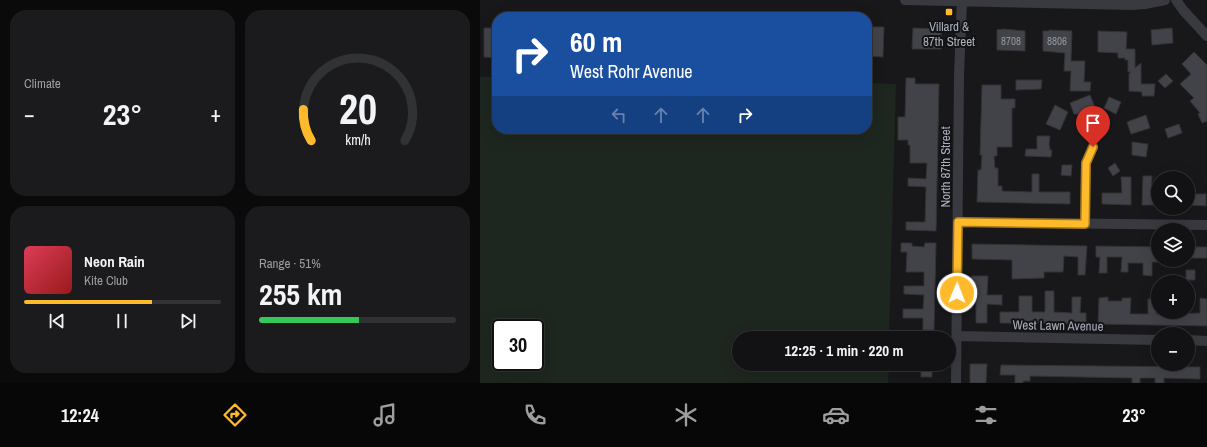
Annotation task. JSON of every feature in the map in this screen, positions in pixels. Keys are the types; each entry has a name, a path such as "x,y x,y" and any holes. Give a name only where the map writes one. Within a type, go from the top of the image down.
{"street":[{"path":"905,0 1132,5 1165,0"},
{"path":"1176,0 1183,10 1207,36"},
{"name":"North 87th Street","path":"956,383 959,75 962,1"},
{"path":"1085,224 1086,163 1093,147"},
{"path":"958,222 1207,225"},
{"name":"West Lawn Avenue","path":"957,336 1151,340"},
{"path":"1195,340 1207,341"}],"shaded area":[{"path":"480,77 492,77 492,134 872,134 872,83 896,84 889,331 732,331 732,371 889,371 888,383 480,383"}],"building":[{"path":"872,27 884,27 883,57 872,56"},
{"path":"484,28 492,28 492,58 484,57"},
{"path":"913,28 941,29 941,49 912,49"},
{"path":"1172,28 1173,43 1152,45 1151,30"},
{"path":"1003,29 1025,31 1025,51 997,50 997,30"},
{"path":"1043,31 1072,31 1071,61 1085,61 1084,82 1091,82 1090,91 1070,91 1071,71 1064,71 1065,53 1043,51"},
{"path":"1098,31 1127,32 1126,49 1135,49 1135,68 1141,63 1141,84 1155,84 1154,96 1142,96 1142,92 1129,91 1129,74 1131,72 1128,72 1128,60 1125,60 1125,58 1118,58 1118,53 1098,52"},
{"path":"1194,52 1207,65 1207,121 1202,123 1198,114 1200,113 1190,101 1194,98 1180,84 1191,74 1182,64"},
{"path":"1166,74 1173,81 1165,88 1158,81"},
{"path":"906,78 915,78 915,84 939,84 936,231 906,230 906,222 925,222 926,187 908,186 908,178 926,179 927,163 910,163 910,145 908,145 908,140 898,140 898,117 905,117"},
{"path":"1016,80 1042,80 1041,89 1016,90"},
{"path":"982,85 1001,85 1001,99 1015,99 1015,108 1012,108 1012,147 997,147 997,156 994,156 995,168 998,168 998,186 1002,186 1002,191 1032,192 1032,174 1039,174 1039,192 1070,192 1070,204 977,202 978,170 981,170 982,155 980,155"},
{"path":"1090,95 1095,107 1074,114 1070,103"},
{"path":"1109,97 1121,102 1116,114 1104,108"},
{"path":"1055,105 1068,112 1060,130 1046,124"},
{"path":"1146,115 1150,128 1131,134 1127,122"},
{"path":"1179,124 1182,133 1168,138 1165,129"},
{"path":"1037,136 1050,136 1049,144 1050,150 1052,150 1051,157 1025,156 1026,149 1037,149"},
{"path":"1132,142 1148,144 1146,157 1132,155"},
{"path":"1115,163 1120,171 1113,176 1108,168"},
{"path":"1062,165 1072,165 1071,176 1061,175"},
{"path":"1143,176 1151,176 1151,205 1142,205"},
{"path":"1121,177 1131,177 1131,205 1102,204 1102,193 1122,193"},
{"path":"1195,194 1206,194 1206,206 1195,205"},
{"path":"901,243 912,243 912,246 924,247 925,243 936,243 934,330 923,330 923,318 903,318 903,309 923,309 924,295 904,294 904,286 924,286 924,272 906,272 907,252 901,252"},
{"path":"972,244 1087,246 1085,275 1078,275 1078,257 1064,256 1063,272 1044,272 1044,278 1012,279 1012,260 972,259"},
{"path":"1096,246 1151,247 1152,275 1143,275 1143,263 1128,263 1128,272 1121,272 1122,257 1107,257 1107,273 1099,273 1100,257 1096,257"},
{"path":"1195,247 1207,247 1207,258 1195,258"},
{"path":"1186,270 1195,270 1195,275 1186,275"},
{"path":"971,276 988,276 987,295 1002,295 1002,305 987,304 987,323 976,323 976,285 971,285"},
{"path":"1045,291 1054,291 1054,312 1072,313 1072,297 1081,297 1080,313 1086,313 1086,324 1000,323 1000,312 1019,312 1019,296 1032,296 1032,312 1045,312"},
{"path":"1108,297 1108,301 1122,301 1122,298 1131,298 1130,314 1148,314 1148,299 1151,299 1151,319 1195,319 1195,313 1200,313 1200,298 1207,299 1207,326 1098,324 1099,298"},
{"path":"970,364 987,364 986,383 970,383"},
{"path":"1001,365 1151,367 1151,371 1195,371 1195,367 1200,367 1200,379 1164,378 1164,383 1155,383 1155,378 1140,378 1140,383 1132,383 1132,378 1030,376 1030,381 1015,383 1015,375 1000,375"},
{"path":"921,371 932,371 932,377 921,377"}],"place":[{"name":"Villard & 87th Street","path":"949,12"}],"route":[{"path":"957,293 958,222 1085,224 1086,163 1093,147"}]}
